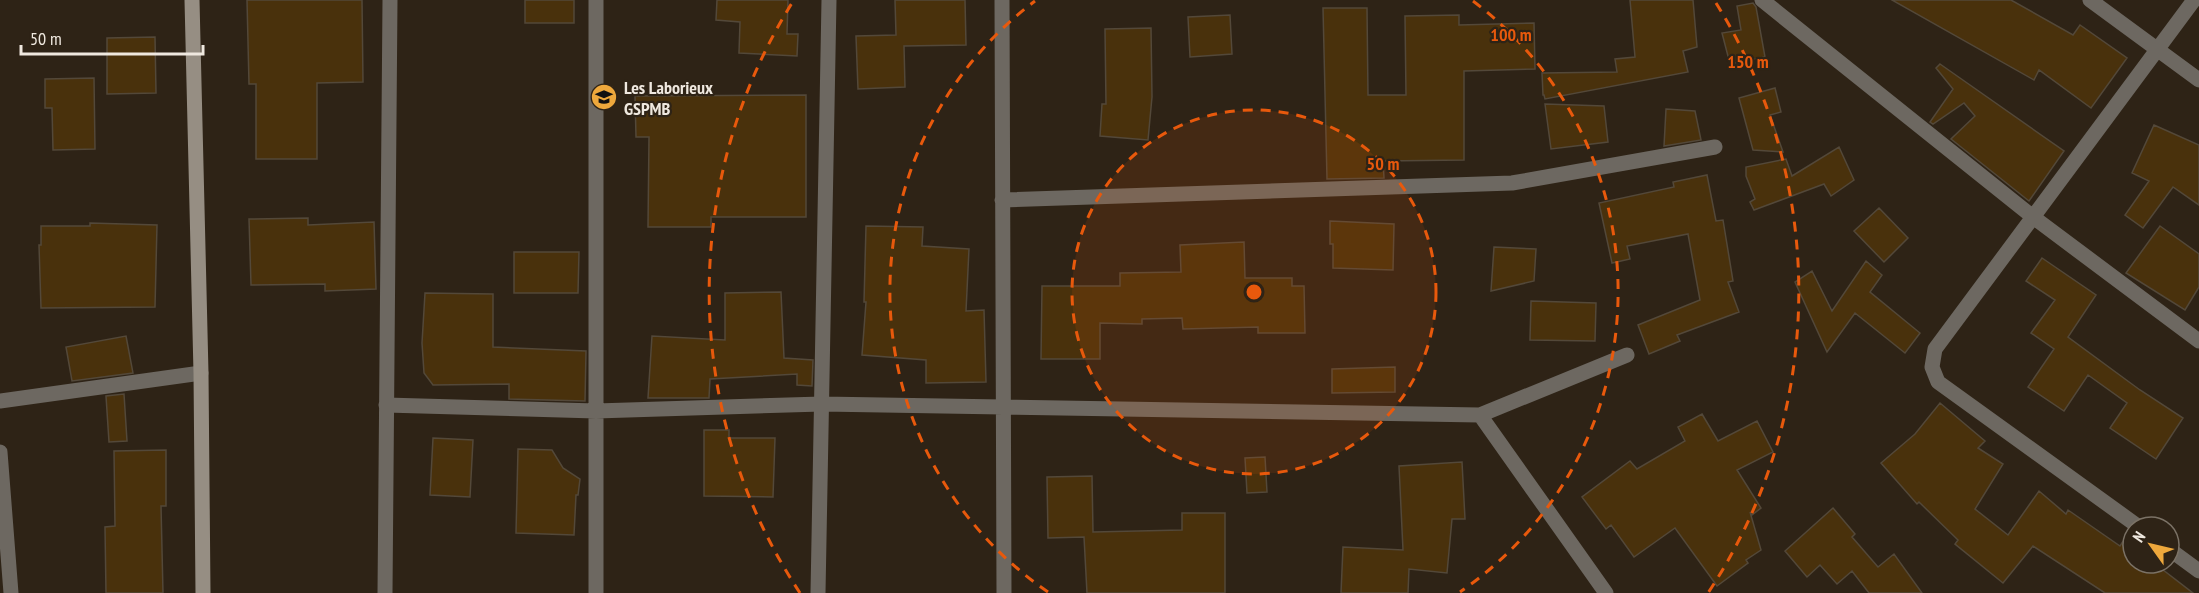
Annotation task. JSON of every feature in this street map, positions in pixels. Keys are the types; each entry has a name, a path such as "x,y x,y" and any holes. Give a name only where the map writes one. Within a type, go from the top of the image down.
{"main road":[{"path":"192,0 201,372 203,593"}],"street":[{"path":"385,593 390,0"},
{"path":"596,0 597,593"},
{"path":"818,593 829,0"},
{"path":"1002,0 1004,593"},
{"path":"1762,0 2032,218 2199,341"},
{"path":"2090,0 2199,80"},
{"path":"2122,515 1938,382 1932,368 1935,349 2194,0"},
{"path":"1002,200 1512,183 1715,147"},
{"path":"386,405 596,411 822,404 1480,415 1627,356"},
{"path":"0,400 201,372"},
{"path":"1480,415 1606,593"},
{"path":"0,452 11,593"},
{"path":"2181,558 2199,571"}],"building":[{"path":"247,0 362,0 363,82 317,83 317,159 256,159 256,84 249,84"},
{"path":"525,0 574,0 574,23 525,23"},
{"path":"717,0 788,0 787,34 798,34 797,56 739,53 740,22 716,20"},
{"path":"895,0 965,0 966,45 904,46 905,87 858,89 856,36 896,35"},
{"path":"1630,0 1693,0 1697,47 1683,51 1688,72 1545,99 1542,73 1617,72 1615,59 1635,57"},
{"path":"1892,0 2011,0 2073,35 2080,25 2127,58 2091,108 2039,70 2034,80"},
{"path":"1753,3 1756,7 1765,57 1730,64 1722,33 1741,30 1737,6"},
{"path":"1323,8 1367,8 1368,95 1406,95 1405,16 1459,15 1459,25 1534,23 1535,69 1464,71 1464,160 1383,161 1384,178 1327,179"},
{"path":"1230,15 1232,54 1190,57 1188,17"},
{"path":"1151,28 1152,97 1148,140 1100,136 1102,104 1106,104 1105,29"},
{"path":"155,37 156,93 107,94 107,38"},
{"path":"1940,64 2064,151 2029,201 1951,139 1975,116 1964,103 1933,124 1930,122 1953,89 1936,68"},
{"path":"94,78 95,149 53,150 52,108 45,108 45,79"},
{"path":"1775,88 1781,112 1770,115 1783,152 1753,150 1739,98"},
{"path":"806,95 806,217 711,217 711,227 648,227 649,137 636,137 635,96"},
{"path":"1545,104 1604,106 1608,142 1551,149"},
{"path":"1666,109 1695,111 1701,140 1664,146"},
{"path":"2154,125 2199,145 2199,205 2173,187 2143,228 2125,215 2149,181 2132,173"},
{"path":"1839,147 1854,180 1831,196 1824,184 1754,210 1750,202 1755,199 1746,176 1746,167 1786,159 1792,176"},
{"path":"1707,175 1716,221 1723,220 1733,281 1728,282 1739,312 1677,335 1680,341 1649,354 1638,325 1700,300 1688,234 1627,246 1630,259 1612,263 1599,203 1674,187 1673,182"},
{"path":"1879,208 1908,238 1884,262 1854,231"},
{"path":"308,218 308,225 374,222 376,289 325,291 325,284 251,285 249,219"},
{"path":"1330,221 1394,224 1393,270 1333,268"},
{"path":"90,223 157,225 155,307 41,308 39,245 41,245 41,226 90,226"},
{"path":"866,226 923,227 922,246 969,249 966,311 984,310 986,382 926,383 926,360 862,355 866,302 864,302"},
{"path":"2160,226 2199,254 2199,287 2185,310 2126,273"},
{"path":"1244,242 1245,278 1292,278 1292,286 1304,286 1305,333 1258,333 1258,327 1183,329 1182,318 1142,319 1142,324 1100,323 1100,359 1041,359 1042,286 1120,286 1120,273 1181,272 1180,245"},
{"path":"1494,247 1536,249 1534,281 1491,291"},
{"path":"514,252 579,252 578,293 514,293"},
{"path":"2042,258 2096,295 2068,337 2140,390 2183,418 2156,459 2110,428 2127,403 2088,375 2064,411 2028,387 2054,349 2031,333 2055,300 2026,281"},
{"path":"1866,261 1882,275 1870,292 1920,333 1905,353 1855,313 1827,352 1795,282 1812,271 1832,311"},
{"path":"781,292 784,358 813,360 812,386 797,385 797,374 710,379 709,398 648,398 652,336 725,340 725,293"},
{"path":"425,293 493,294 493,347 586,351 585,401 509,399 509,384 433,385 424,373 422,343"},
{"path":"1531,301 1596,303 1595,341 1530,340"},
{"path":"126,336 133,373 72,381 66,347"},
{"path":"1395,367 1395,392 1332,393 1332,369"},
{"path":"124,394 127,441 109,442 106,396"},
{"path":"1940,403 1985,441 1978,448 2003,464 1975,509 2008,535 2039,491 2066,514 2068,510 2120,546 2121,544 2121,575 2170,575 2193,593 2105,593 2033,546 2003,583 1955,544 1958,540 1919,502 1917,504 1881,463 1915,434"},
{"path":"1702,414 1718,441 1757,421 1773,452 1737,470 1761,508 1752,515 1750,512 1761,550 1746,560 1748,563 1717,586 1675,528 1634,557 1611,525 1606,529 1582,497 1630,461 1637,469 1685,441 1678,427"},
{"path":"704,430 729,430 729,438 775,438 773,497 704,496"},
{"path":"433,438 473,440 470,497 430,495"},
{"path":"518,449 552,450 563,468 580,479 578,495 576,495 574,535 516,533"},
{"path":"166,450 166,506 161,506 163,593 106,593 105,527 115,526 114,451"},
{"path":"1265,457 1267,492 1247,493 1245,458"},
{"path":"1462,462 1465,519 1452,519 1447,573 1409,569 1408,593 1341,593 1343,547 1403,550 1399,466"},
{"path":"1092,476 1093,532 1182,530 1182,513 1225,513 1225,593 1087,593 1084,537 1048,538 1047,477"},
{"path":"1833,508 1855,534 1852,537 1878,567 1894,554 1922,593 1869,593 1852,571 1837,584 1820,565 1807,577 1785,551"}],"place":[{"name":"Les Laborieux GSPMB","path":"604,97"}]}
